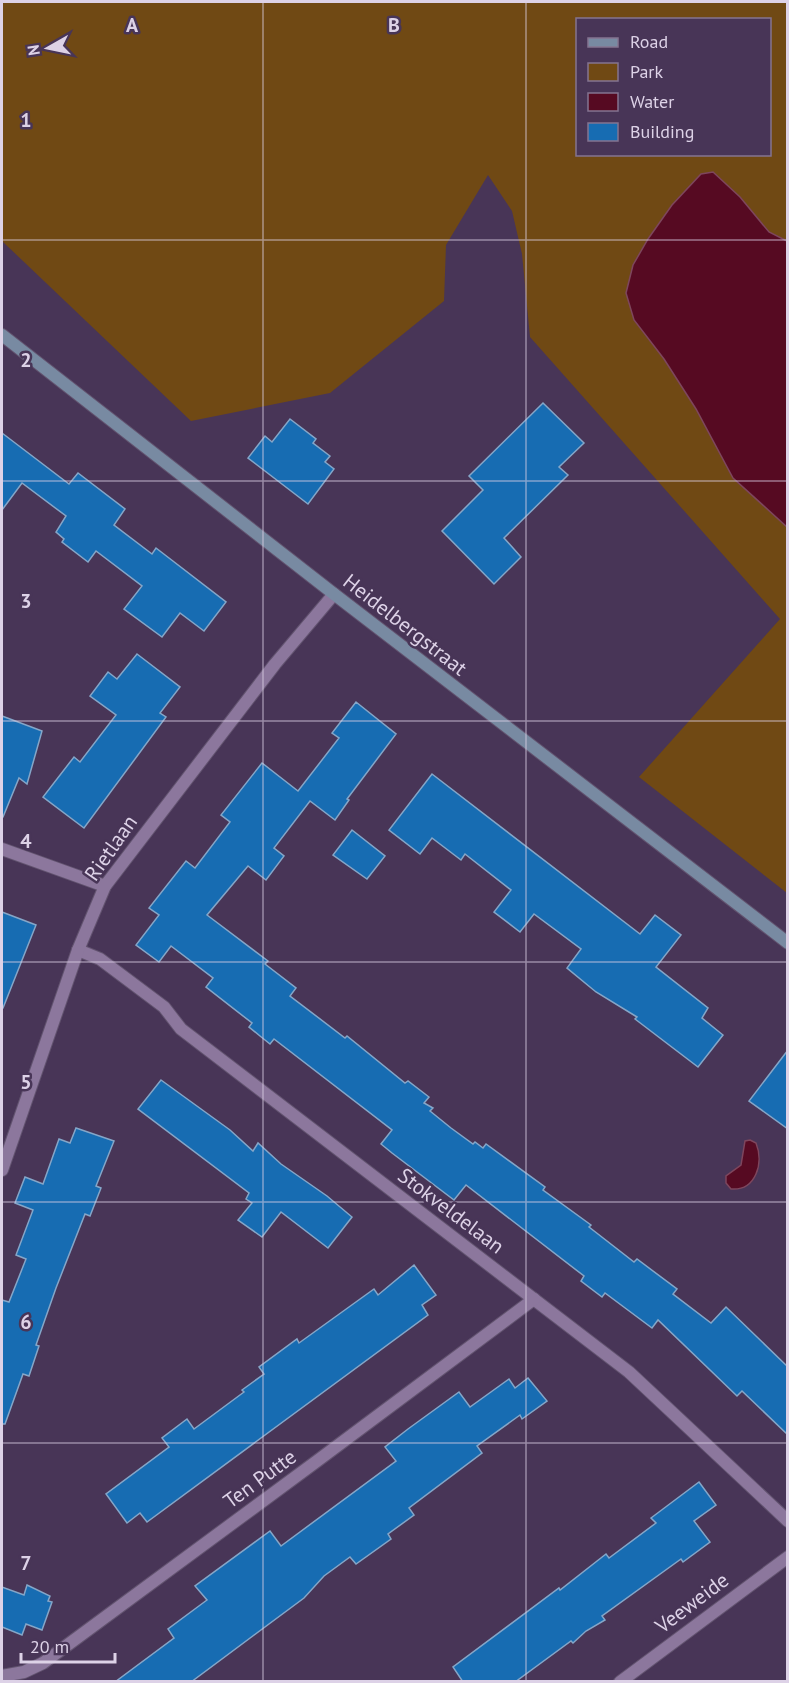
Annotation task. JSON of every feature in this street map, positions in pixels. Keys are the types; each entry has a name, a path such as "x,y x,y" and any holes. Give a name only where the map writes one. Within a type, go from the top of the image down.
{"main road":[{"name":"Heidelbergstraat","path":"2,335 788,943"}],"street":[{"name":"Rietlaan","path":"2,1170 78,950 105,886 275,664 334,594"},
{"path":"2,849 105,886"},
{"name":"Stokveldelaan","path":"78,950 100,959 164,1007 181,1029 629,1372 788,1521"},
{"name":"Ten Putte","path":"2,1676 24,1672 43,1663 534,1299"},
{"name":"Veeweide","path":"620,1682 788,1557"}],"green space":[{"path":"2,2 787,2 787,241 769,232 740,197 701,174 672,205 634,320 664,359 696,409 733,478 787,527 787,893 639,777 780,619 530,337 522,254 512,211 488,175 446,245 444,301 330,393 191,421 2,241"}],"water":[{"path":"713,172 740,197 769,232 787,241 787,527 733,478 696,409 664,359 634,320 626,293 633,265 672,205 701,174"},
{"path":"750,1140 756,1143 758,1151 756,1174 747,1185 731,1189 726,1183 726,1176 741,1165 745,1141"}],"building":[{"path":"543,403 584,443 559,467 568,475 504,538 521,557 494,584 442,531 483,490 469,476"},
{"path":"290,419 316,439 313,443 330,456 325,462 334,469 308,504 248,458 265,436 272,442"},
{"path":"2,433 69,484 78,473 125,509 114,525 152,554 156,548 226,602 204,631 180,613 162,637 124,609 142,586 96,551 88,562 62,542 64,539 56,532 66,516 22,483 2,510"},
{"path":"137,654 180,687 160,713 166,717 84,828 43,797 74,757 80,762 116,715 90,696 108,672 117,679"},
{"path":"356,702 396,734 347,799 349,800 335,820 310,801 274,848 284,856 266,880 248,866 207,915 268,961 265,964 296,988 290,996 345,1038 347,1036 405,1083 408,1081 429,1097 424,1103 433,1108 430,1111 451,1128 473,1144 475,1142 483,1148 486,1144 545,1187 543,1190 591,1225 589,1227 634,1262 637,1259 677,1289 673,1294 711,1323 726,1307 788,1367 788,1435 742,1391 737,1396 658,1320 652,1328 605,1293 602,1297 581,1281 584,1276 466,1185 454,1200 392,1153 381,1144 392,1130 274,1039 270,1044 249,1027 252,1023 206,987 213,978 171,946 159,962 136,945 159,915 149,908 186,861 195,868 230,822 221,815 262,763 298,791 339,738 332,733"},
{"path":"2,716 42,731 27,784 19,778 3,817 2,817"},
{"path":"432,774 640,934 655,915 681,935 656,967 708,1008 702,1018 723,1035 698,1067 635,1019 637,1017 596,992 567,968 581,949 534,914 520,932 494,912 511,890 465,854 461,860 432,838 420,854 389,830"},
{"path":"352,830 385,856 367,879 333,855"},
{"path":"2,912 36,925 3,1008 2,1008"},
{"path":"788,1050 788,1129 749,1101"},
{"path":"161,1080 230,1130 253,1151 258,1143 281,1164 327,1196 352,1217 328,1248 281,1212 262,1237 238,1220 252,1203 246,1199 249,1193 138,1109"},
{"path":"76,1128 114,1141 96,1186 101,1188 90,1216 85,1214 56,1288 36,1345 39,1346 29,1376 23,1374 5,1424 2,1424 2,1300 9,1302 26,1259 16,1255 33,1210 15,1203 25,1177 43,1184 59,1139 70,1143"},
{"path":"414,1265 436,1295 422,1305 428,1315 147,1522 140,1513 127,1523 106,1494 169,1447 162,1438 187,1419 194,1429 264,1374 259,1367 297,1339 299,1343 374,1289 378,1295"},
{"path":"528,1378 547,1401 522,1419 520,1415 477,1446 482,1453 409,1508 414,1515 388,1534 391,1539 356,1564 350,1557 324,1576 304,1598 191,1682 115,1682 174,1638 168,1629 207,1600 195,1586 270,1531 281,1546 396,1461 385,1447 408,1429 459,1392 470,1407 509,1379 515,1388"},
{"path":"699,1482 716,1505 694,1521 710,1542 683,1562 681,1559 602,1616 605,1620 586,1631 573,1643 571,1641 515,1682 463,1682 453,1667 606,1554 609,1558 656,1523 651,1518"},
{"path":"27,1585 50,1596 48,1601 52,1602 42,1630 26,1624 22,1635 2,1627 2,1587 24,1595"}]}
